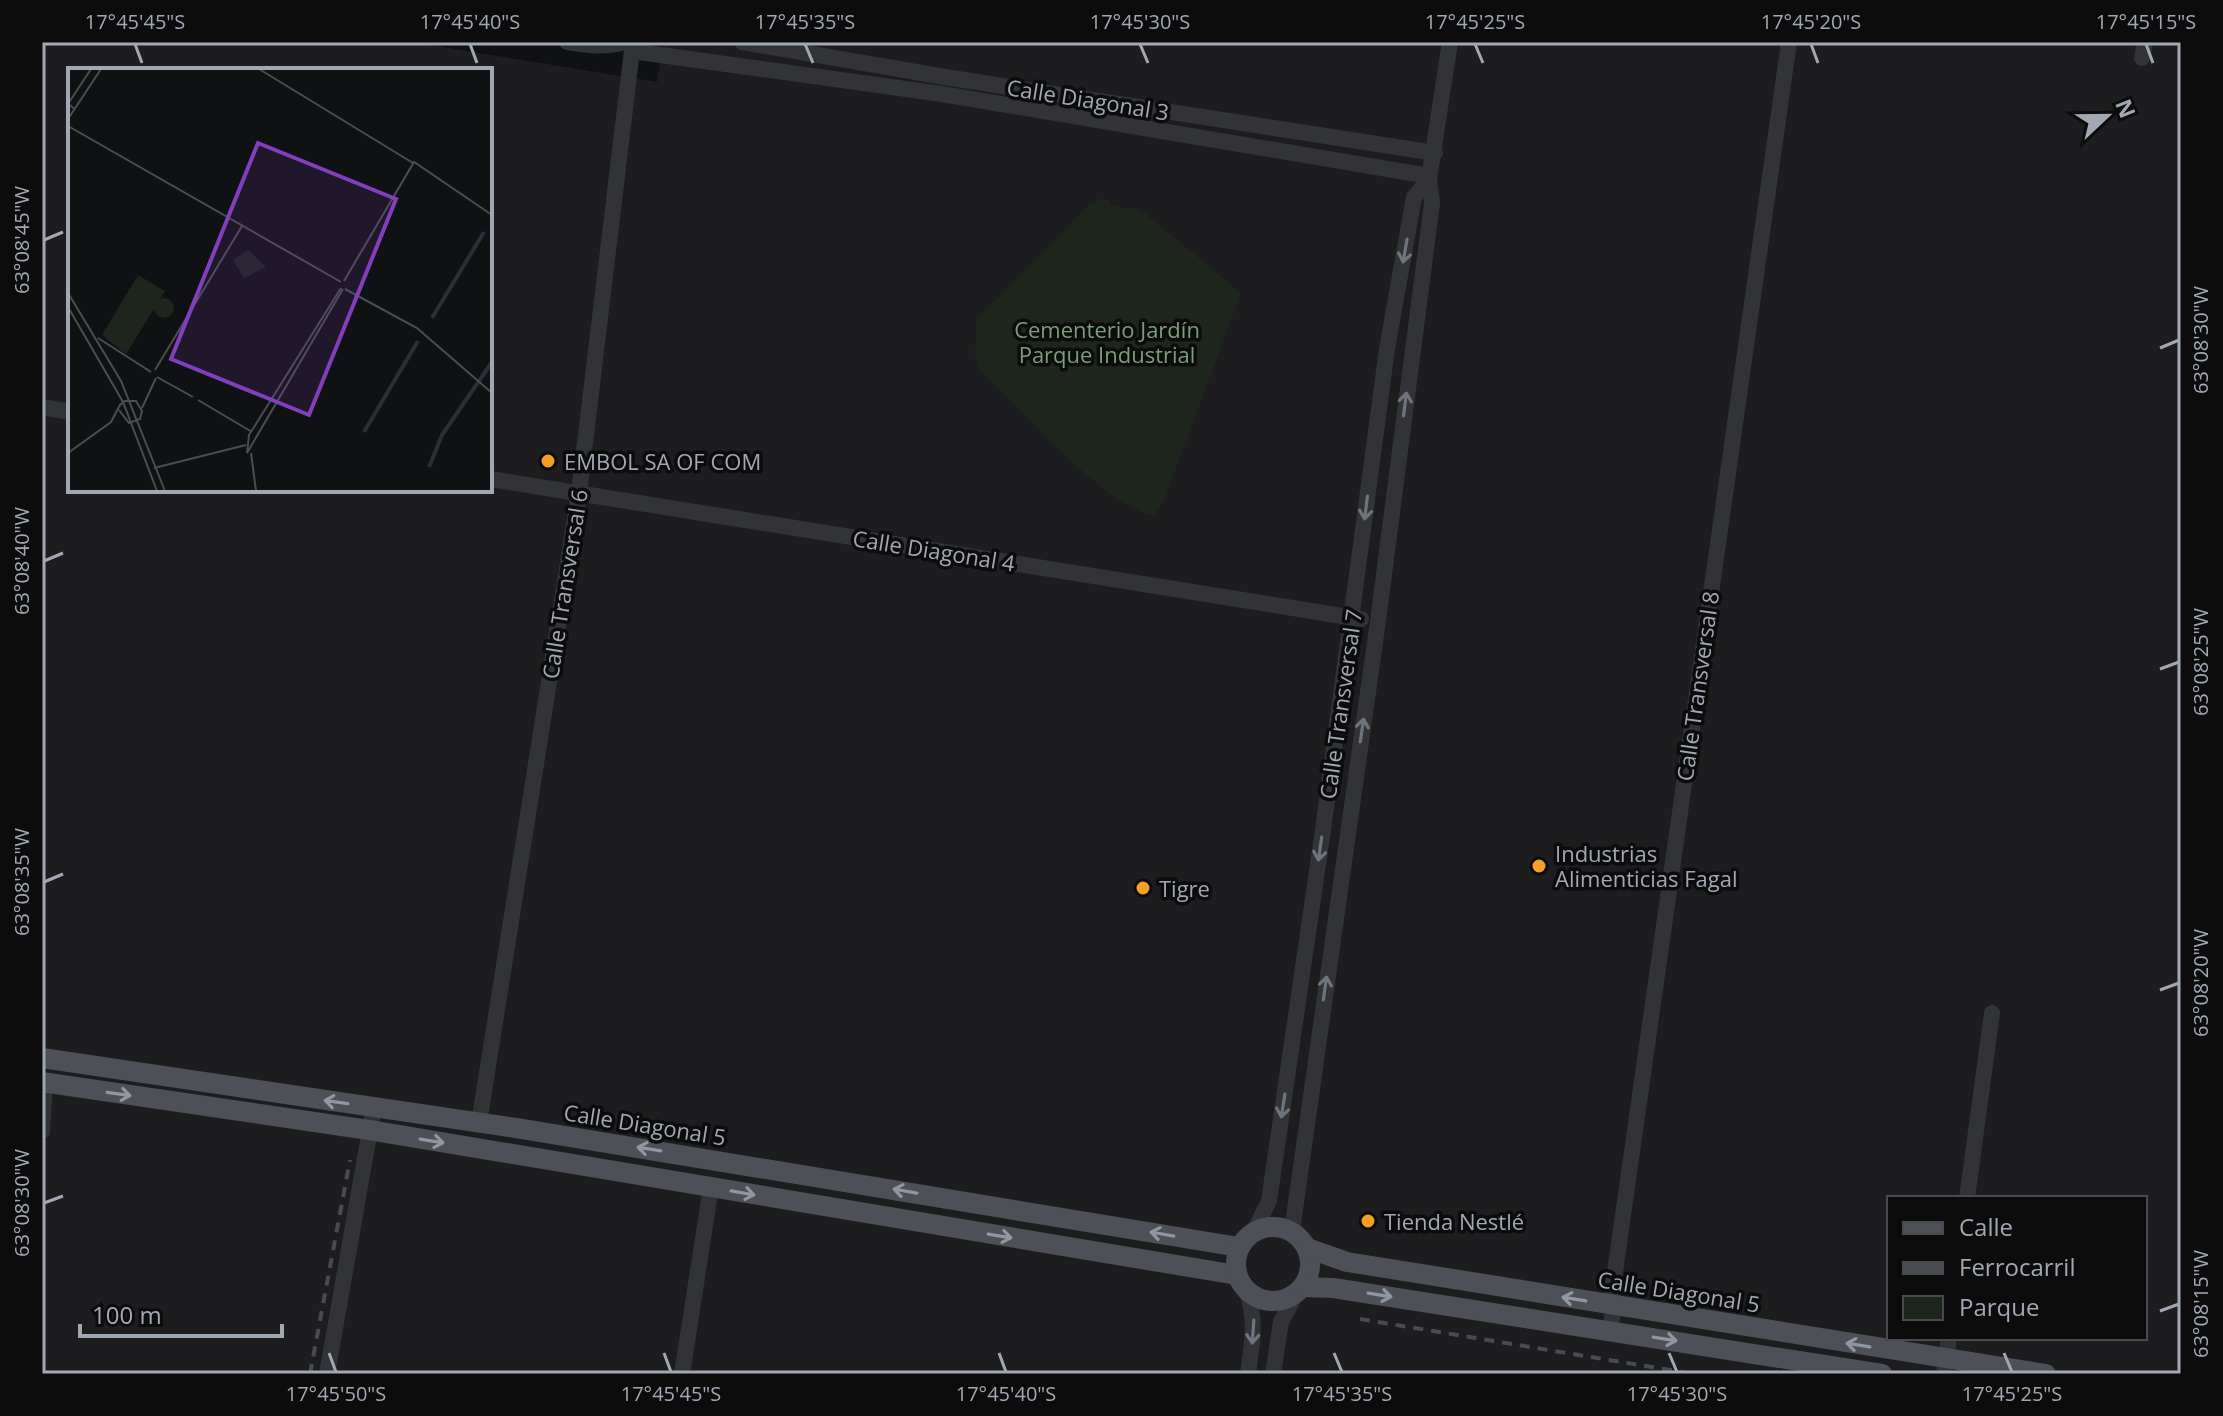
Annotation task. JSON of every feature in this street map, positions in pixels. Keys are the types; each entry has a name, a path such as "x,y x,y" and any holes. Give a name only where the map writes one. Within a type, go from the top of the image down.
{"main road":[{"name":"Calle Diagonal 5","path":"42,1058 479,1123 1239,1247"},
{"path":"43,1082 369,1130 815,1205 1242,1283 1265,1301 1276,1301 1299,1290 1333,1288 1882,1374"},
{"path":"815,1205 821,1177"},
{"path":"1242,1283 1236,1256 1239,1247 1254,1231 1273,1226 1292,1231 1307,1248 1310,1268 1299,1290"},
{"name":"Calle Diagonal 5","path":"1307,1248 1347,1262 2046,1374"}],"street":[{"path":"567,42 593,46 630,45 942,94 1429,177"},
{"name":"Calle Diagonal 3","path":"742,42 945,77 1435,153"},
{"name":"Calle Transversal 7","path":"1292,1231 1378,621 1432,203 1429,177 1450,42"},
{"name":"Calle Transversal 8","path":"1610,1330 1614,1305 1612,1293 1789,42"},
{"name":"Calle Transversal 6","path":"479,1123 579,493 630,45"},
{"name":"Calle Transversal 7","path":"1254,1231 1269,1201 1389,334 1414,197 1429,177"},
{"path":"42,407 68,412"},
{"name":"Calle Diagonal 4","path":"492,479 1378,621"},
{"path":"1967,1196 1992,1013"},
{"path":"1295,1028 1318,1032"},
{"path":"42,1131 43,1082"},
{"path":"230,1110 236,1088"},
{"path":"327,1374 374,1107"},
{"path":"682,1374 711,1187"},
{"path":"1242,1283 1253,1308 1254,1327 1248,1374"},
{"path":"1273,1374 1281,1322 1299,1290"}],"shaded area":[{"path":"42,42 411,42 657,82 663,42 2181,42 2181,1374 42,1374"}],"green space":[{"name":"Cementerio Jardín Parque Industrial","path":"1096,199 1109,200 1110,206 1140,209 1241,293 1164,500 1154,516 1110,494 1062,453 980,370 975,356 976,320 1090,204 1096,203"}],"railway":[{"path":"310,1374 350,1160"},
{"path":"1360,1319 1694,1374"}],"place":[{"name":"EMBOL SA OF COM","path":"548,461"},
{"name":"Industrias Alimenticias Fagal","path":"1539,866"},
{"name":"Tigre","path":"1143,888"},
{"name":"Tienda Nestlé","path":"1368,1221"}]}
